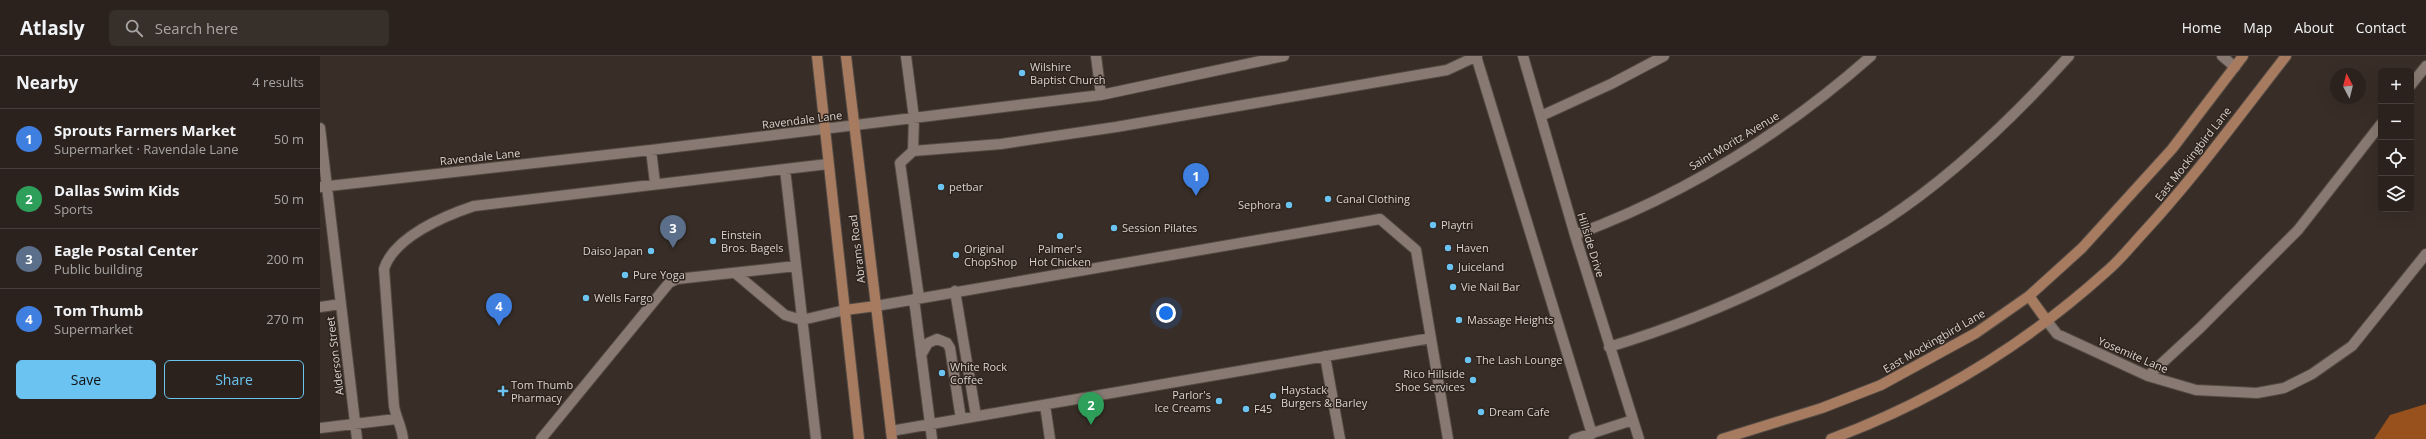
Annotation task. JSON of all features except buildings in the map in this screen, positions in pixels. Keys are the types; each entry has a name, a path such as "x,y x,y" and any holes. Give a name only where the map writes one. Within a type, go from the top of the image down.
{"main road":[{"name":"Abrams Road","path":"817,56 859,439"},
{"name":"Abrams Road","path":"846,56 892,435"},
{"name":"East Mockingbird Lane","path":"1722,439 1822,408 1882,385 1976,333 2029,296 2082,248 2172,149 2243,56"},
{"name":"East Mockingbird Lane","path":"1831,439 1876,423 1975,371 2047,321 2108,270 2166,208 2286,56"},
{"path":"2029,296 2047,321"},
{"path":"845,310 876,306"}],"street":[{"path":"906,56 914,118 913,151"},
{"path":"1096,56 1100,95"},
{"name":"Ravendale Lane","path":"324,186 651,150 1100,95 1284,56"},
{"path":"932,439 921,355 900,163 913,151 1001,144 1116,127 1447,70 1476,56 1592,434"},
{"name":"Hillside Drive","path":"1523,56 1575,235 1639,439"},
{"path":"1541,116 1611,84 1664,56"},
{"name":"Saint Moritz Avenue","path":"1575,235 1653,201 1726,162 1784,125 1871,56"},
{"path":"1610,347 1658,332 1755,291 1820,258 1884,221 1942,178 1997,131 2068,56"},
{"path":"2222,56 2235,67"},
{"path":"2414,81 2426,66"},
{"name":"Alderson Street","path":"320,128 324,186 341,304 357,439"},
{"path":"2148,376 2200,328 2298,230 2378,128"},
{"path":"651,150 655,184"},
{"path":"403,439 402,430 396,419 384,269 389,257 422,228 448,215 474,206 828,164"},
{"path":"784,169 816,439"},
{"path":"876,306 1380,219 1416,250 1448,439"},
{"name":"Yosemite Lane","path":"2047,321 2057,334 2148,376 2196,390 2211,392 2258,393 2284,388 2312,374 2352,346 2426,254"},
{"path":"541,439 669,283 677,279 796,266"},
{"path":"735,273 786,315 802,320 845,310"},
{"path":"955,292 976,416"},
{"path":"320,307 341,304"},
{"path":"892,435 930,424 1431,338"},
{"path":"921,355 928,343 937,339 947,343 950,348 961,419"},
{"path":"1325,356 1340,439"},
{"path":"1045,405 1050,439"},
{"path":"320,428 396,419"},
{"path":"1574,439 1633,420"}],"shaded area":[{"path":"2426,404 2426,439 2374,439 2390,415"}],"place":[{"name":"Wilshire Baptist Church","path":"1022,73"},
{"name":"petbar","path":"941,187"},
{"name":"Sprouts Farmers Market","path":"1196,196"},
{"name":"Canal Clothing","path":"1328,199"},
{"name":"Sephora","path":"1289,205"},
{"name":"Playtri","path":"1433,225"},
{"name":"Session Pilates","path":"1114,228"},
{"name":"Palmer's Hot Chicken","path":"1060,236"},
{"name":"Einstein Bros. Bagels","path":"713,241"},
{"name":"Eagle Postal Center","path":"673,248"},
{"name":"Haven","path":"1448,248"},
{"name":"Daiso Japan","path":"651,251"},
{"name":"Original ChopShop","path":"956,255"},
{"name":"Juiceland","path":"1450,267"},
{"name":"Pure Yoga","path":"625,275"},
{"name":"Vie Nail Bar","path":"1453,287"},
{"name":"Wells Fargo","path":"586,298"},
{"name":"Massage Heights","path":"1459,320"},
{"name":"Tom Thumb","path":"499,326"},
{"name":"The Lash Lounge","path":"1468,360"},
{"name":"White Rock Coffee","path":"942,373"},
{"name":"Rico Hillside Shoe Services","path":"1473,380"},
{"name":"Tom Thumb Pharmacy","path":"503,391"},
{"name":"Haystack Burgers & Barley","path":"1273,396"},
{"name":"Parlor's Ice Creams","path":"1219,401"},
{"name":"F45","path":"1246,409"},
{"name":"Dream Cafe","path":"1481,412"},
{"name":"Dallas Swim Kids","path":"1091,425"}]}
